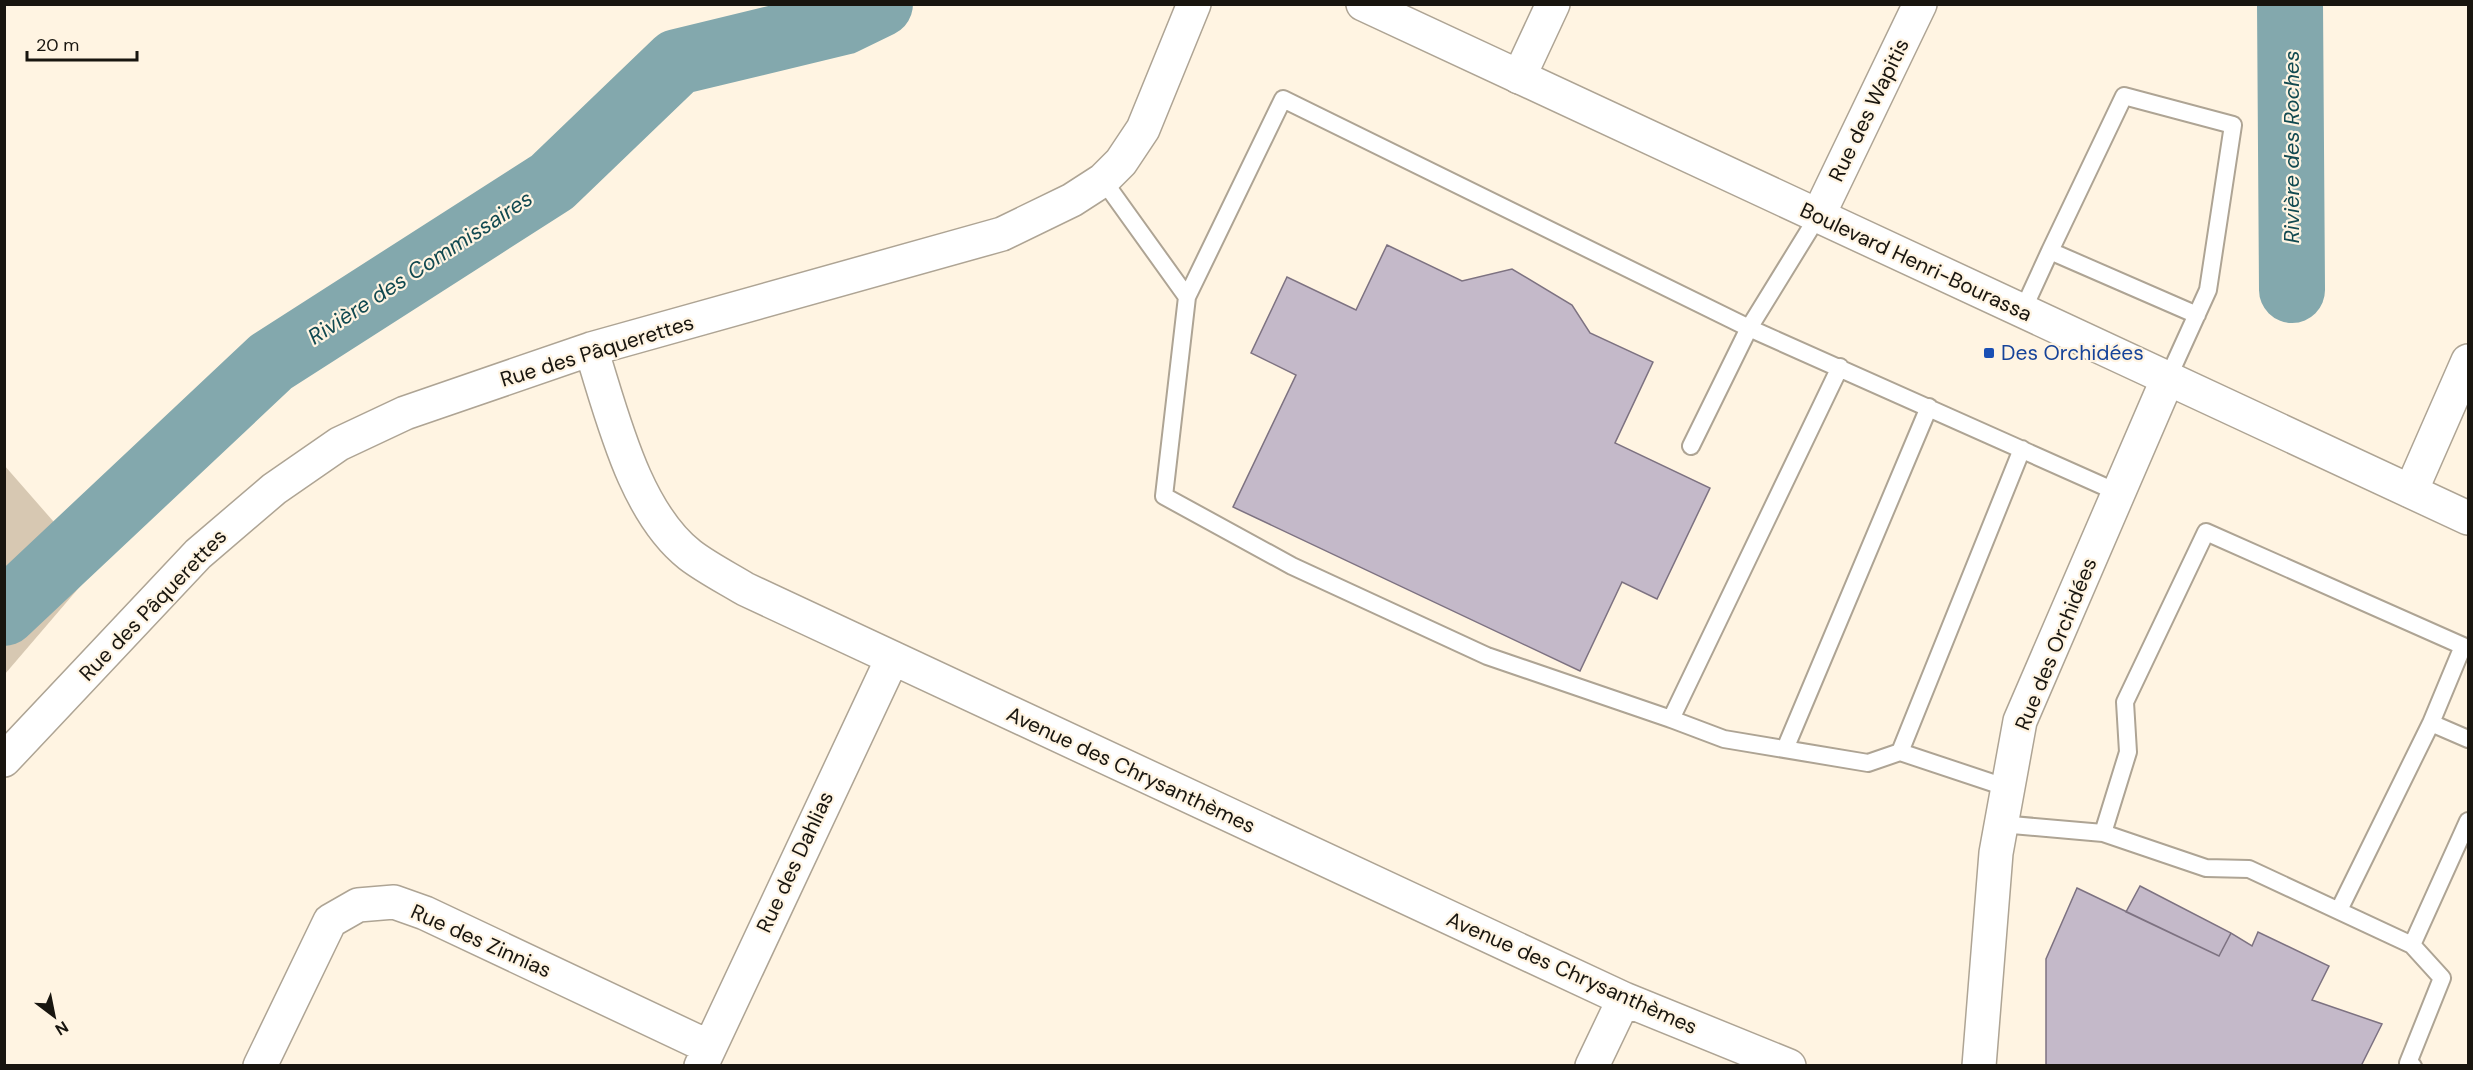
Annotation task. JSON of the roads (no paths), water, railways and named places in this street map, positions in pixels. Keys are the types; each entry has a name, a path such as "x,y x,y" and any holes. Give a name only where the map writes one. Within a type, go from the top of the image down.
{"street":[{"name":"Rue des Pâquerettes","path":"4,760 198,554 274,489 339,444 405,413 591,349 1002,234 1072,200 1103,180 1121,162 1143,129 1194,4"},
{"name":"Boulevard Henri-Bourassa","path":"1363,4 2469,518"},
{"path":"1519,77 1553,4"},
{"name":"Rue des Wapitis","path":"1818,216 1920,4"},
{"name":"Avenue des Chrysanthèmes","path":"591,349 627,463 661,523 689,554 745,589 1624,999 1789,1065"},
{"path":"2411,491 2469,361"},
{"name":"Rue des Orchidées","path":"1979,1065 1996,853 2020,721 2168,378"},
{"name":"Rue des Dahlias","path":"705,1056 892,659"},
{"name":"Rue des Zinnias","path":"260,1065 330,921 358,905 394,902 425,913 705,1056"},
{"path":"1592,1065 1624,999"}],"lane":[{"path":"2022,312 2124,96 2232,124 2208,290 2168,378"},
{"path":"2008,788 1900,752 1868,763 1724,739 1487,656 1292,566 1164,496 1187,297 1283,99 1749,328 2119,492"},
{"path":"1103,180 1187,297"},
{"path":"1691,446 1749,328 1818,216"},
{"path":"2050,251 2197,315"},
{"path":"1671,719 1839,367"},
{"path":"1785,749 1929,407"},
{"path":"1900,752 2022,449"},
{"path":"2103,832 2128,752 2125,702 2206,532 2463,646 2431,723 2338,910"},
{"path":"2431,723 2469,739"},
{"path":"2412,945 2469,821"},
{"path":"2001,824 2103,832 2206,868 2249,868 2412,945 2442,978 2409,1064 2413,1065"}],"waterway":[{"name":"Rivière des Commissaires","path":"4,613 271,362 552,182 677,62 843,22 880,4"},
{"name":"Rivière des Roches","path":"2290,4 2292,290"}],"place":[{"name":"Des Orchidées","path":"1989,353"}]}
